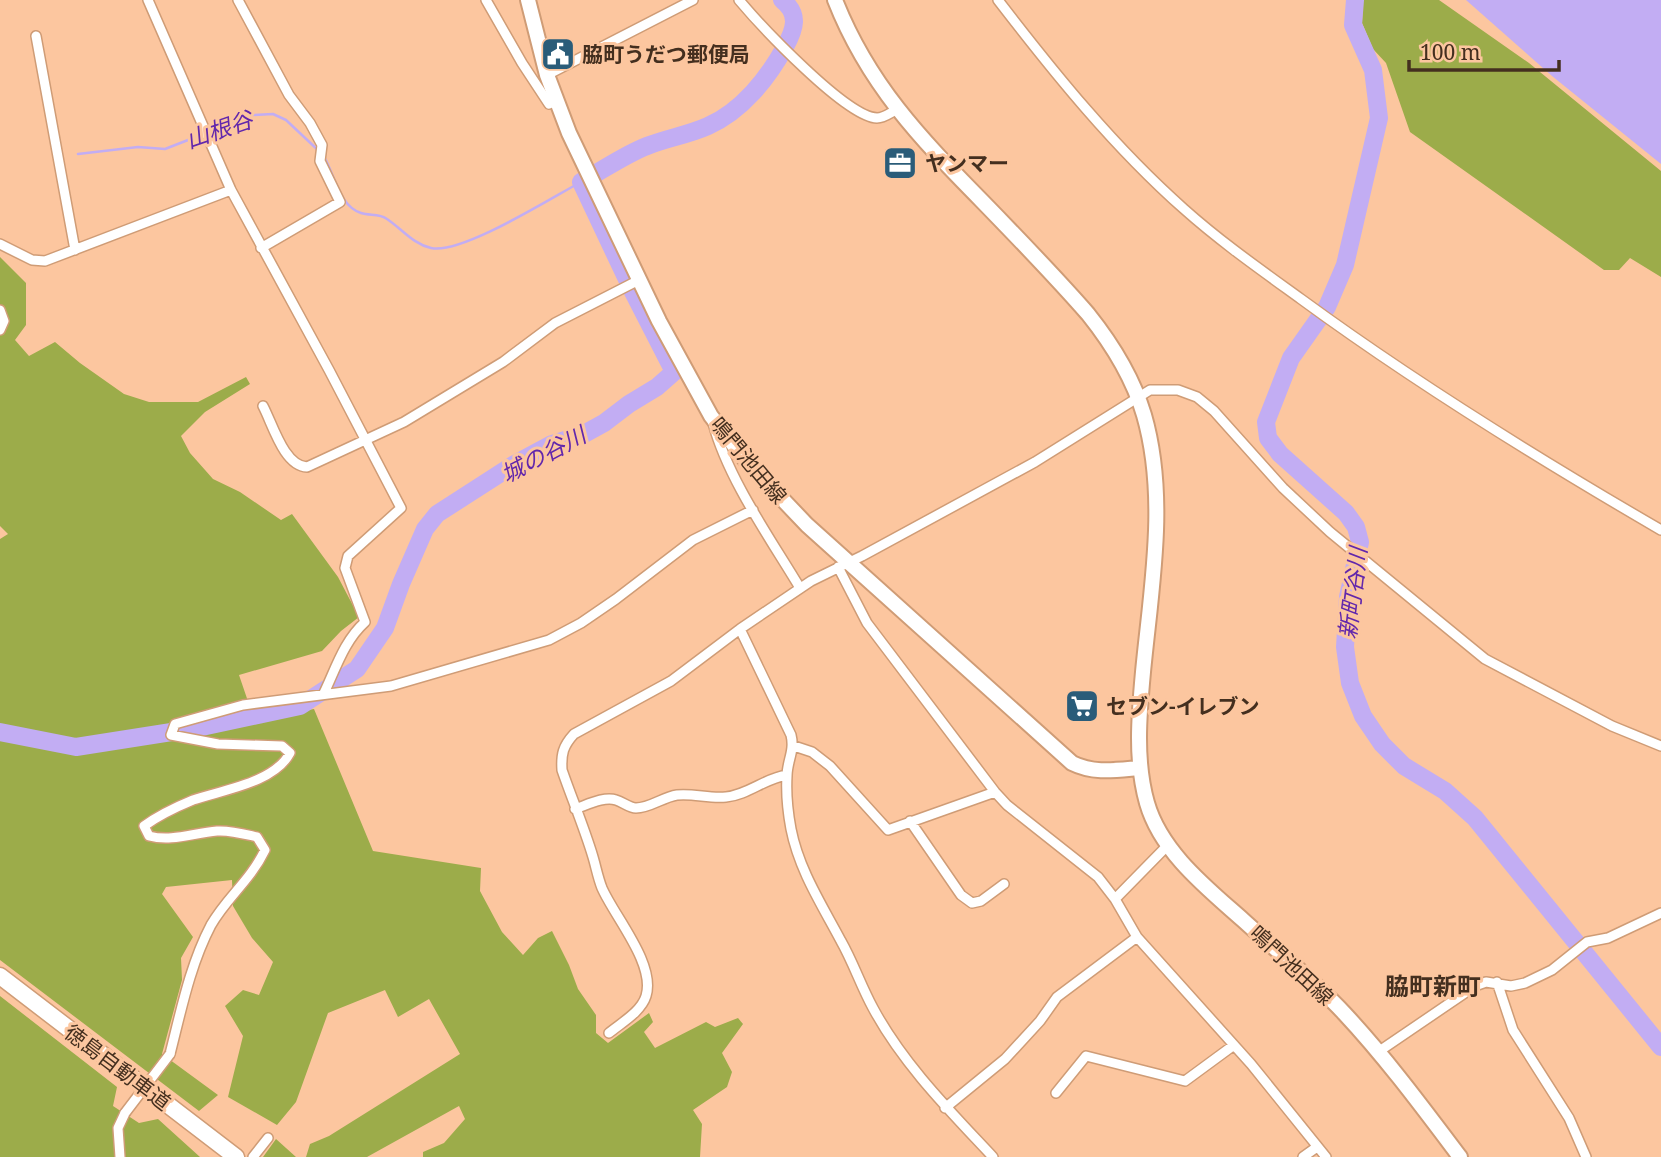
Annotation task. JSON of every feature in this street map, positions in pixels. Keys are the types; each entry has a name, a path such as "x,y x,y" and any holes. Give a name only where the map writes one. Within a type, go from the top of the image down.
{"highway":[{"name":"徳島自動車道","path":"0,976 236,1157"}],"main road":[{"name":"鳴門池田線","path":"528,0 556,100 639,280 683,368 711,415 747,462 843,564 1072,763 1085,769 1107,771 1140,768"},
{"name":"鳴門池田線","path":"835,0 866,65 896,110 1088,314 1109,340 1138,397 1153,452 1157,487 1142,686 1140,768 1148,805 1168,845 1190,872 1308,978 1378,1052 1460,1157"}],"street":[{"path":"148,0 231,190 401,508 348,556 345,568 365,622 343,648 324,693"},
{"path":"238,0 289,95 310,123 322,145 320,161 340,202 261,248"},
{"path":"486,0 549,104 556,100"},
{"path":"547,75 693,0"},
{"path":"739,0 779,46 859,113 877,118 896,110"},
{"path":"998,0 1058,77 1141,168 1232,250 1341,330 1517,445 1661,530"},
{"path":"36,36 75,250"},
{"path":"0,244 32,260 45,261 231,190"},
{"path":"263,406 290,460 299,467 307,467 404,422 503,362 555,323 639,280"},
{"path":"0,310 4,321 0,330"},
{"path":"609,1033 639,1009 646,998 648,987 641,958 633,940 601,886 593,855 562,770 564,744 574,734 671,681 800,588 1035,462 1150,390 1178,390 1197,397 1238,434 1291,495 1348,546 1485,659 1612,726 1661,746"},
{"path":"711,415 726,457 753,510 800,588"},
{"path":"120,1157 118,1128 125,1113 170,1054 192,970 211,925 246,883 265,850 257,837 235,832 218,831 163,840 149,836 144,826 158,816 192,801 260,779 287,759 290,753 282,746 218,744 171,735 174,724 243,705 391,686 549,640 615,599 693,540 753,510"},
{"path":"843,564 867,623 995,792 1007,805 1098,877 1115,899 1137,937 1234,1045 1326,1157"},
{"path":"740,629 791,735 794,746 786,775 791,831 820,904 842,941 884,1027 945,1108 993,1157"},
{"path":"794,746 812,752 830,766 888,830 995,792"},
{"path":"575,809 609,798 620,800 632,808 639,808 673,795 724,798 786,775"},
{"path":"911,821 961,895 972,903 981,901 1004,884"},
{"path":"1115,899 1168,845"},
{"path":"1378,1052 1475,986 1486,982 1511,986 1525,983 1552,970 1587,942 1608,938 1661,913"},
{"path":"945,1108 1005,1059 1040,1021 1057,997 1137,937"},
{"path":"1497,982 1513,1030 1569,1118 1586,1157"},
{"path":"1056,1093 1086,1056 1185,1081 1234,1045"},
{"path":"253,1157 268,1138"},
{"path":"1303,1157 1317,1147"}],"green space":[{"path":"1363,0 1439,0 1529,63 1661,171 1661,277 1630,258 1619,270 1604,270 1410,132 1386,63 1373,49 1362,23"},
{"path":"0,257 26,283 26,325 15,340 29,356 55,342 124,394 149,402 198,402 246,377 250,384 205,412 181,436 190,453 213,479 240,492 281,520 292,514 338,577 359,617 322,651 239,675 254,719 314,709 373,851 481,868 480,891 502,932 523,955 538,938 552,931 578,989 596,1015 596,1033 608,1043 649,1013 653,1022 644,1032 655,1048 706,1022 715,1027 738,1018 743,1024 722,1053 732,1072 727,1087 693,1110 702,1124 700,1157 423,1157 423,1152 444,1143 465,1119 459,1106 367,1157 306,1157 310,1144 329,1136 460,1054 429,999 398,1017 385,990 328,1013 296,1102 277,1125 228,1097 243,1036 225,1006 243,990 259,995 273,962 252,938 233,906 232,880 166,887 162,894 193,937 181,958 182,980 162,1054 218,1095 199,1111 0,960 0,539 8,534 0,526"},
{"path":"0,996 117,1087 113,1106 139,1123 158,1119 200,1157 0,1157"},
{"path":"276,1139 296,1157 263,1157"}],"shaded area":[{"path":"1466,0 1661,0 1661,164 1552,76"}],"waterway":[{"name":"城の谷川","path":"0,732 76,747 197,728 300,706 357,669 385,628 425,529 437,514 513,465 552,444 584,434 604,423 657,387 674,372 581,182 638,150 708,126 743,103 771,70 791,34 793,16 788,5 782,0"},
{"name":"新町谷川","path":"1355,0 1353,25 1373,70 1379,118 1345,265 1327,307 1291,358 1266,422 1268,438 1280,454 1346,513 1356,527 1360,542 1348,597 1345,647 1350,683 1363,716 1382,744 1404,766 1445,791 1475,818 1661,1047"},
{"name":"山根谷","path":"78,154 138,147 165,149 252,115 273,114 286,120 320,152"},
{"name":"山根谷","path":"324,157 347,204 364,214 384,217 413,240 431,248 445,248 484,234 581,182"}],"place":[{"name":"脇町うだつ郵便局","path":"558,54"},
{"name":"ヤンマー","path":"900,163"},
{"name":"セブン-イレブン","path":"1082,706"}],"district":[{"name":"脇町新町","path":"1433,985"}]}
